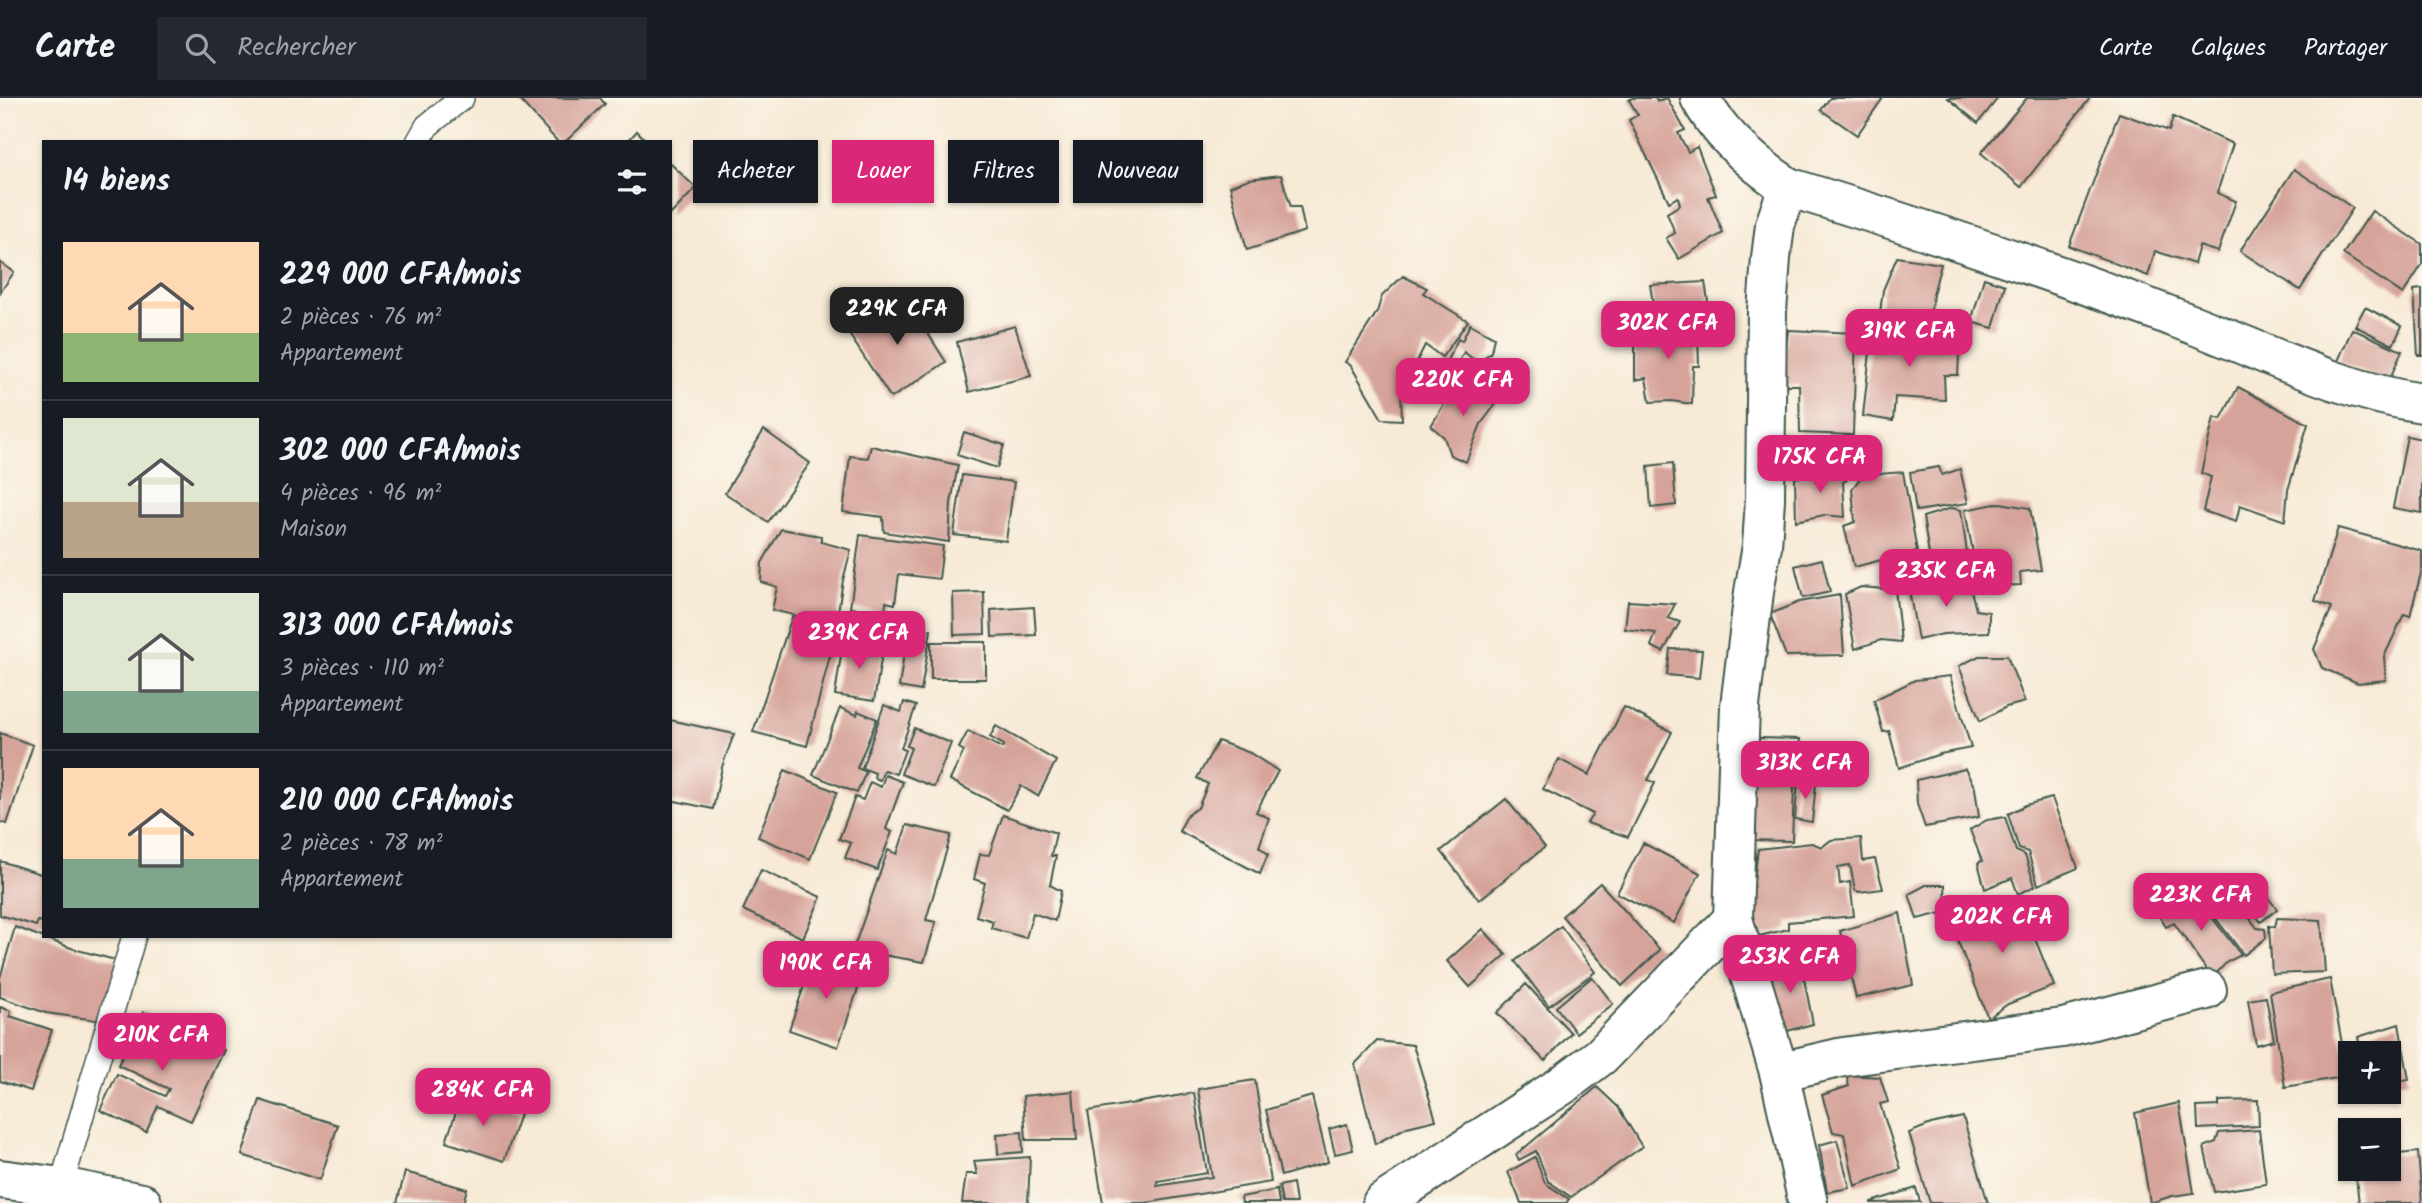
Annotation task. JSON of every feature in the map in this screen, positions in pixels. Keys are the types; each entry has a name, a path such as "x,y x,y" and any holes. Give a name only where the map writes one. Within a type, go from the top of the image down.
{"street":[{"path":"1700,98 1707,112 1762,170 1788,187 2104,291 2330,379 2393,399 2422,403"},
{"path":"1788,187 1775,225 1771,258 1765,499 1762,546 1740,706 1733,919 1779,1072 1808,1203"},
{"path":"1382,1203 1561,1086 1601,1056 1733,919"},
{"path":"1779,1072 1843,1057 2063,1028 2207,990"},
{"path":"0,1179 61,1187 142,1203"}],"lane":[{"path":"419,140 427,126 462,98"},
{"path":"61,1187 133,938"}],"building":[{"path":"518,98 600,98 605,104 567,140 556,140"},
{"path":"1655,98 1657,101 1667,98 1685,130 1678,133 1688,152 1697,147 1716,195 1708,197 1723,233 1679,259 1666,238 1675,233 1667,213 1680,205 1678,197 1669,202 1629,120 1638,115 1629,100"},
{"path":"1830,98 1883,98 1857,135 1821,110"},
{"path":"1948,98 1998,98 1978,123"},
{"path":"2027,98 2090,98 2021,187 1981,153"},
{"path":"2119,113 2169,131 2173,117 2233,144 2217,193 2236,201 2218,252 2199,246 2194,264 2155,251 2148,276 2069,246"},
{"path":"637,131 646,140 629,140"},
{"path":"672,165 693,185 693,191 672,213"},
{"path":"2294,169 2353,208 2300,290 2240,251"},
{"path":"1281,175 1291,207 1300,207 1305,231 1247,250 1230,186 1249,179"},
{"path":"2372,211 2422,244 2422,265 2403,294 2343,254"},
{"path":"1897,257 1941,264 1933,294 1929,326 1916,330 1910,321 1879,320 1883,290"},
{"path":"0,262 14,272 0,293"},
{"path":"1403,276 1427,288 1423,293 1468,321 1442,357 1425,345 1401,393 1402,420 1382,419 1351,366 1345,362 1377,312 1382,296"},
{"path":"1984,278 2005,285 1993,328 1971,322"},
{"path":"1705,282 1710,314 1656,322 1650,285"},
{"path":"2422,289 2422,355 2418,355 2414,290"},
{"path":"904,296 946,362 891,398 847,331"},
{"path":"2365,307 2402,326 2393,345 2355,326"},
{"path":"1470,324 1494,337 1491,352 1478,363 1464,352 1453,372 1444,366 1458,339 1462,341"},
{"path":"1704,324 1706,333 1698,336 1699,366 1693,366 1692,404 1650,402 1646,378 1635,380 1635,331"},
{"path":"1015,326 1031,376 969,392 957,342"},
{"path":"1937,329 1960,334 1958,375 1944,375 1945,400 1895,397 1893,421 1863,416 1872,334 1908,331 1917,336"},
{"path":"2352,329 2402,351 2388,383 2338,361"},
{"path":"1788,330 1856,333 1853,435 1800,433 1799,385 1782,385"},
{"path":"1466,381 1499,400 1481,424 1466,462 1450,455 1444,437 1431,426 1455,385"},
{"path":"2238,387 2308,424 2288,490 2285,521 2240,505 2236,522 2203,511 2211,477 2201,473 2214,417 2221,419"},
{"path":"764,430 810,463 768,522 725,493"},
{"path":"964,432 1004,445 997,468 957,455"},
{"path":"2407,436 2422,439 2422,513 2393,508"},
{"path":"871,446 958,465 951,503 949,542 884,532 883,517 843,512 850,456 868,458"},
{"path":"1877,458 1879,474 1903,472 1917,551 1854,567 1844,526 1855,522 1852,489 1861,477 1859,462"},
{"path":"1673,463 1676,505 1651,508 1648,466"},
{"path":"1939,467 1942,475 1960,469 1968,503 1916,511 1910,472"},
{"path":"1846,472 1847,480 1843,482 1845,517 1824,515 1796,521 1795,478 1817,473"},
{"path":"962,475 1014,482 1006,541 954,535"},
{"path":"2000,503 2030,508 2041,570 2020,572 2021,585 1986,586 1980,591 1965,510"},
{"path":"1952,508 1961,510 1969,567 1932,573 1923,517"},
{"path":"2338,528 2422,551 2422,569 2410,616 2404,614 2384,657 2386,680 2358,683 2322,668 2314,649 2332,607 2315,601"},
{"path":"781,529 821,536 821,542 851,550 836,625 772,610 777,587 761,582 762,563"},
{"path":"860,535 943,546 939,579 899,574 895,604 886,602 885,612 850,608"},
{"path":"1822,559 1830,592 1803,598 1795,566"},
{"path":"1933,579 1968,579 1976,610 1989,612 1989,632 1943,634 1918,640 1909,590"},
{"path":"1861,587 1895,590 1901,642 1881,640 1855,649 1845,594"},
{"path":"984,592 985,634 954,635 953,593"},
{"path":"1840,595 1844,655 1786,656 1770,614 1799,602"},
{"path":"1628,601 1675,604 1668,618 1680,622 1663,652 1651,646 1656,633 1625,629"},
{"path":"1034,607 1036,635 992,637 991,610"},
{"path":"792,617 837,628 807,746 753,732"},
{"path":"908,626 931,630 921,691 899,687"},
{"path":"843,642 883,648 874,701 835,695"},
{"path":"931,642 986,642 986,679 931,679"},
{"path":"1670,649 1702,650 1699,678 1667,675"},
{"path":"1979,656 2007,656 2025,702 2006,707 1980,721 1959,666"},
{"path":"1950,676 1971,748 1940,754 1899,768 1889,731 1883,732 1874,700 1915,680"},
{"path":"904,702 916,706 901,748 905,750 896,774 884,770 880,780 874,778 875,773 862,768 884,705 901,712"},
{"path":"1624,707 1672,732 1648,780 1655,783 1628,837 1587,823 1593,814 1543,789 1559,759 1589,775"},
{"path":"840,708 857,715 858,711 877,719 857,768 866,772 857,793 813,775"},
{"path":"672,720 734,734 722,767 713,809 672,800"},
{"path":"996,726 1056,761 1038,796 1021,786 1007,810 950,780 964,751 959,748 968,731 1002,748 1004,745 990,737"},
{"path":"914,728 951,743 934,787 901,774 911,748 907,746"},
{"path":"0,733 33,745 7,824 0,822"},
{"path":"1759,738 1800,739 1794,787 1792,841 1749,840 1750,775 1757,774"},
{"path":"1218,741 1250,753 1278,771 1256,812 1269,818 1259,847 1268,854 1260,874 1179,831 1188,814 1198,808 1208,784 1197,778"},
{"path":"1965,769 1975,788 1979,817 1925,827 1917,804 1916,780"},
{"path":"785,770 837,792 810,859 758,837"},
{"path":"885,775 903,782 886,829 892,832 877,870 845,858 851,843 839,839 855,797 863,800 870,782 881,787"},
{"path":"1798,779 1816,784 1812,822 1795,819"},
{"path":"2052,798 2078,868 2038,885 2028,852 2019,849 2008,814 2026,805"},
{"path":"1506,799 1545,847 1479,900 1441,851"},
{"path":"1003,815 1056,833 1051,856 1056,856 1050,885 1061,891 1055,921 1033,913 1026,938 991,928 993,921 976,916 985,883 974,879 980,854 989,855"},
{"path":"2005,817 2016,851 2025,855 2035,886 2018,894 2012,878 1985,889 1978,863 1982,861 1970,830 1987,820"},
{"path":"907,825 951,835 926,920 936,922 924,962 853,950 888,850 897,854"},
{"path":"1861,838 1863,861 1875,859 1883,889 1859,892 1855,890 1850,865 1838,867 1840,884 1850,882 1854,916 1788,922 1788,929 1755,937 1751,905 1758,849 1812,843 1822,847 1831,840"},
{"path":"1643,843 1700,873 1674,923 1617,893"},
{"path":"0,861 42,874 42,922 38,921 36,926 0,915"},
{"path":"761,870 821,897 803,938 743,910"},
{"path":"2251,876 2277,909 2261,922 2235,889"},
{"path":"1600,883 1660,950 1622,986 1562,916"},
{"path":"1926,885 1945,885 1946,912 1917,919 1909,894"},
{"path":"2229,891 2257,928 2265,929 2266,938 2244,955 2207,907"},
{"path":"2198,894 2204,907 2241,955 2227,962 2212,978 2174,923 2166,927 2159,916 2173,903"},
{"path":"2008,898 2021,904 2054,986 2008,1004 1988,1018 1952,926"},
{"path":"1900,913 1913,985 1856,998 1840,931"},
{"path":"2277,918 2321,920 2325,972 2272,974 2269,926 2275,927"},
{"path":"1561,926 1595,972 1549,1006 1515,961"},
{"path":"15,927 74,949 119,961 103,1021 46,1013 0,997 0,978"},
{"path":"1483,929 1506,955 1470,987 1447,961"},
{"path":"815,954 864,971 838,1047 789,1030"},
{"path":"1800,958 1813,1024 1780,1033 1767,966"},
{"path":"1592,977 1613,1004 1576,1033 1556,1007"},
{"path":"2330,979 2342,1041 2338,1041 2338,1078 2285,1087 2270,992"},
{"path":"1526,984 1571,1033 1545,1061 1497,1013"},
{"path":"2266,997 2274,1040 2256,1045 2248,1000"},
{"path":"0,1007 11,1011 10,1016 52,1030 31,1091 0,1081"},
{"path":"143,1012 224,1050 191,1121 158,1106 146,1132 100,1110 117,1074 165,1096 169,1089 118,1065"},
{"path":"2399,1024 2409,1080 2401,1081 2401,1041 2359,1041 2358,1037"},
{"path":"1377,1041 1413,1045 1436,1120 1407,1127 1375,1144 1355,1064"},
{"path":"1846,1075 1880,1077 1888,1102 1880,1104 1901,1169 1855,1186 1844,1134 1833,1132 1822,1095 1849,1086"},
{"path":"1255,1080 1271,1182 1146,1203 1103,1203 1088,1111 1194,1093 1207,1173 1157,1181 1157,1186 1212,1177 1198,1089"},
{"path":"1597,1087 1618,1107 1642,1147 1571,1197 1548,1181 1536,1151 1519,1160 1516,1155"},
{"path":"1073,1091 1077,1140 1026,1140 1023,1096"},
{"path":"462,1094 520,1114 504,1161 446,1142"},
{"path":"1312,1096 1328,1162 1281,1176 1266,1110"},
{"path":"260,1100 338,1125 320,1180 242,1155"},
{"path":"2258,1100 2259,1126 2198,1129 2197,1107 2219,1106 2219,1101"},
{"path":"2179,1103 2194,1193 2150,1203 2135,1113"},
{"path":"1963,1117 1988,1203 1930,1203 1909,1133 1931,1124"},
{"path":"1347,1124 1353,1150 1335,1154 1329,1129"},
{"path":"2259,1130 2266,1184 2214,1192 2204,1147 2216,1142 2219,1133"},
{"path":"1022,1132 1023,1152 998,1154 997,1134"},
{"path":"1837,1140 1850,1188 1827,1192 1819,1145"},
{"path":"2418,1152 2422,1203 2359,1203 2356,1181 2401,1181 2401,1154"},
{"path":"1030,1157 1028,1203 962,1203 966,1174 977,1174 974,1161"},
{"path":"1535,1157 1545,1183 1569,1199 1566,1203 1521,1203 1508,1172"},
{"path":"405,1172 467,1189 463,1203 397,1203"},
{"path":"1293,1183 1296,1203 1282,1203 1279,1186"},
{"path":"1916,1188 1920,1202 1871,1203 1871,1202"},
{"path":"1277,1190 1279,1203 1242,1203 1241,1197"}]}
